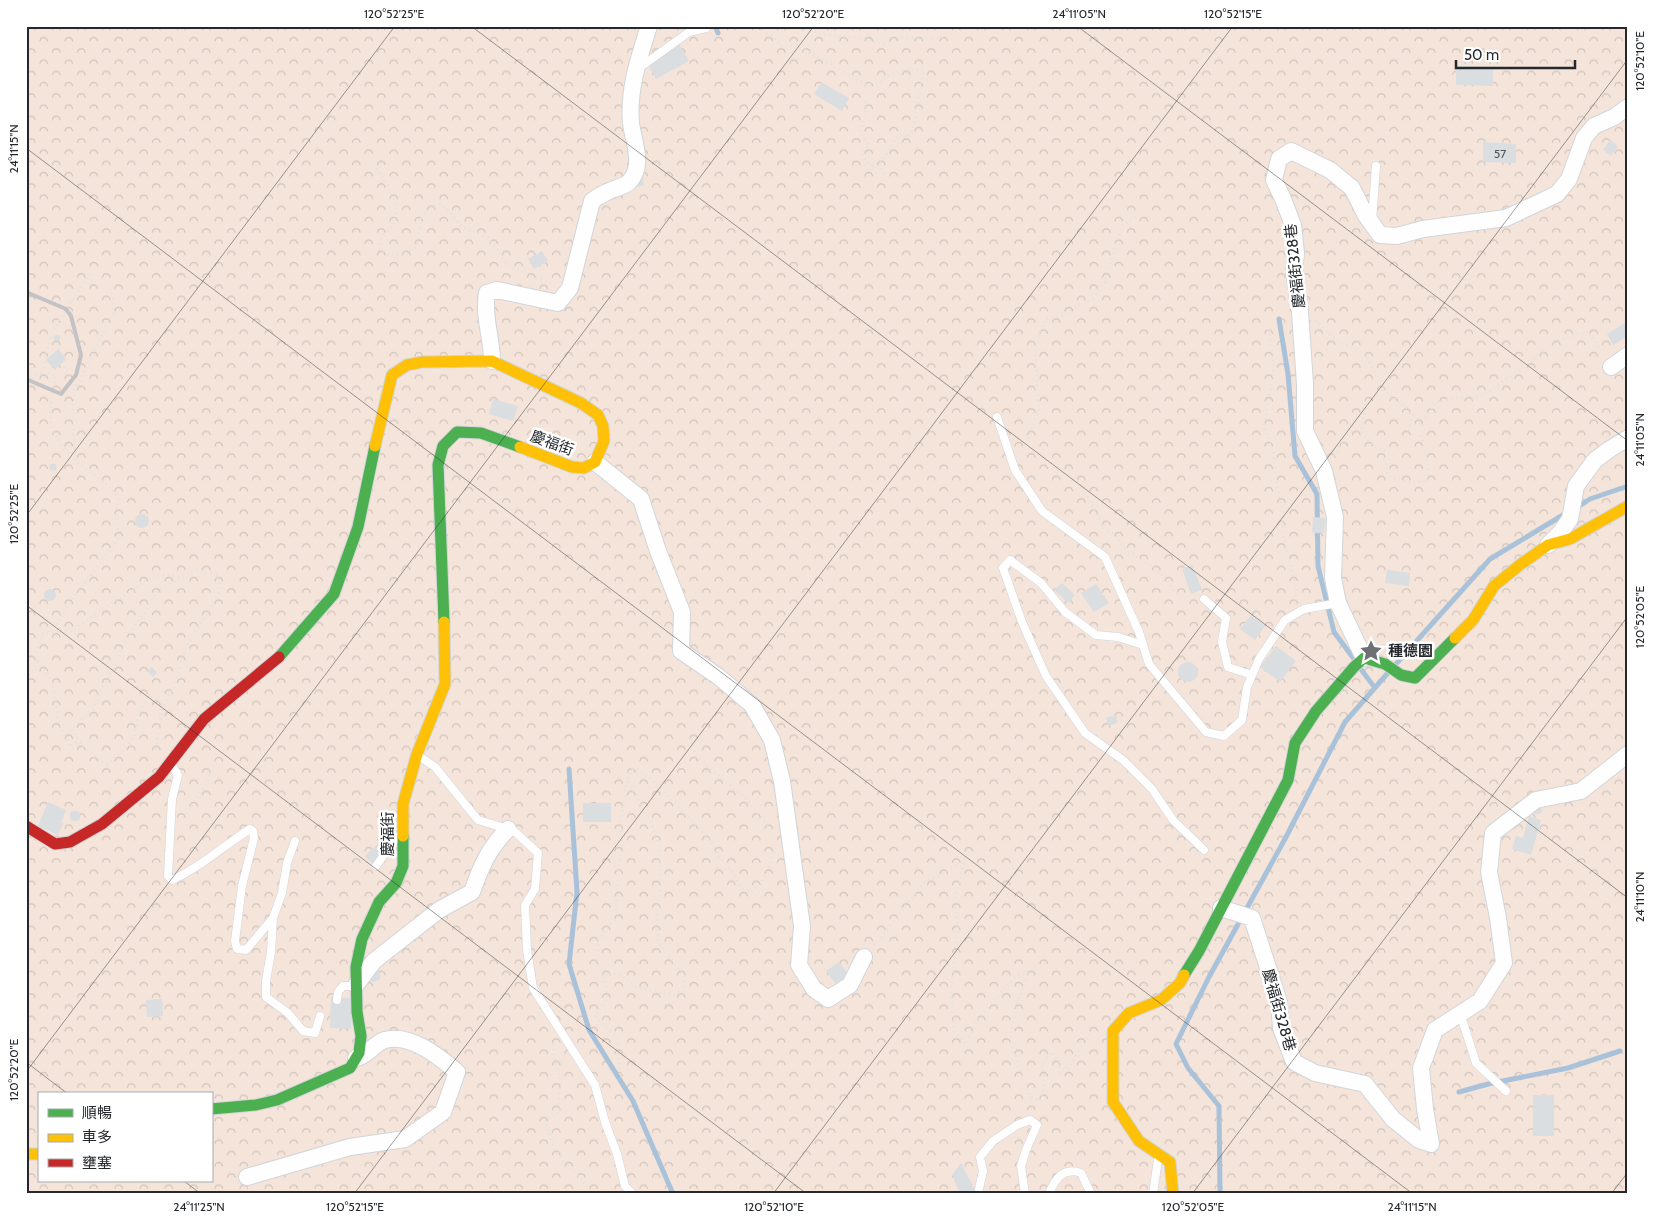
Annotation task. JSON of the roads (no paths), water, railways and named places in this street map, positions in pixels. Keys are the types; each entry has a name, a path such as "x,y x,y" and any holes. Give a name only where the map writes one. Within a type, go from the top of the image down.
{"street":[{"path":"492,361 492,346 484,308 487,294 497,290 558,303 570,288 592,201 629,182 637,168 631,124 630,97 635,70 649,26"},
{"name":"慶福街328巷","path":"1359,662 1337,603 1333,578 1335,517 1324,471 1305,430 1305,384 1294,274 1296,253 1293,225 1284,199 1274,180 1279,159 1291,151 1330,170 1352,188 1365,214 1380,235 1397,236 1423,229 1506,218 1557,194 1569,179 1584,138 1594,126 1628,108"},
{"path":"1611,367 1628,355"},
{"path":"26,826 34,833 55,844 70,842 102,824 158,777 204,719 278,658 334,594 358,527 392,375 407,365 422,362 492,361 582,403 598,416 603,426 604,441 595,462 641,499 658,552 682,612 681,651 719,677 752,704 772,740 786,809 802,926 799,965 814,989 828,999 850,985 864,958"},
{"name":"慶福街","path":"356,1058 359,1053 361,1036 357,1012 356,967 362,939 379,902 396,883 403,866 403,804 417,754 445,684 438,465 443,446 457,432 481,433 572,467 584,468 595,462"},
{"path":"1173,1194 1170,1162 1139,1141 1113,1102 1113,1031 1129,1013 1161,1000 1180,983 1227,910 1288,780 1295,743 1316,711 1359,662 1385,664 1401,675 1415,678 1473,620 1494,586 1548,545 1560,533 1570,519 1576,486 1595,460 1628,438"},
{"path":"1548,545 1570,538 1628,506"},
{"name":"慶福街328巷","path":"1227,910 1252,918 1280,1002 1281,1028 1294,1062 1315,1073 1365,1084 1393,1118 1419,1140 1431,1144 1421,1068 1435,1030 1480,1001 1504,962 1489,872 1493,833 1536,800 1582,791 1628,754"},
{"path":"356,985 374,961 439,910 472,892 482,864 497,840 508,829"},
{"path":"212,1109 256,1105 277,1100 350,1068 356,1058 362,1057 384,1040 404,1040 436,1054 457,1072 443,1112 405,1139 350,1146 246,1177"}],"lane":[{"path":"635,70 689,32 706,28"},
{"path":"1372,224 1376,166"},
{"path":"997,417 1015,470 1042,511 1105,557 1139,632 1149,664 1206,732 1224,736 1242,720 1247,687 1252,675 1259,659 1285,620 1304,609 1337,603"},
{"path":"1143,645 1118,637 1096,635 1065,612 1041,582 1010,560 1003,568 1022,622 1046,676 1085,733 1123,760 1152,789 1173,820 1204,850"},
{"path":"1204,599 1226,618 1222,642 1228,668 1252,675"},
{"path":"417,754 435,767 478,820 514,831 538,853 534,889 525,905 527,950 533,988 595,1085 625,1186 633,1194"},
{"path":"170,762 178,775 172,799 168,876 172,880 216,854 250,829 253,831 254,838 242,886 235,941 237,949 246,950 273,918"},
{"path":"376,866 403,826"},
{"path":"295,841 287,863 282,892 273,918 266,997 288,1013 303,1031 315,1033 320,1016"},
{"path":"337,1000 338,992 343,986 356,985"},
{"path":"1460,1013 1476,1063 1506,1091"},
{"path":"979,1189 983,1171 980,1157 992,1141 1017,1125 1030,1120 1037,1125 1021,1166 1024,1194"},
{"path":"1153,1194 1158,1155"},
{"path":"1049,1194 1053,1184 1061,1174 1074,1170 1081,1173 1091,1194"},
{"path":"621,1194 625,1186"}],"waterway":[{"path":"715,26 718,33"},
{"path":"1279,319 1288,374 1295,456 1317,494 1318,566 1334,632 1354,659"},
{"path":"1576,508 1590,499 1628,486"},
{"path":"1396,664 1490,559 1568,512"},
{"path":"1360,668 1375,688"},
{"path":"1220,1194 1219,1106 1188,1068 1176,1044 1209,977 1286,837 1345,722 1387,674"},
{"path":"569,769 577,892 569,964 589,1030 633,1101 673,1194"},
{"path":"1459,1092 1488,1084 1568,1068 1620,1051"}],"railway":[{"path":"26,292 66,309 71,316 81,355 76,375 61,394 26,379"}],"place":[{"name":"種德園","path":"1371,651"}]}
